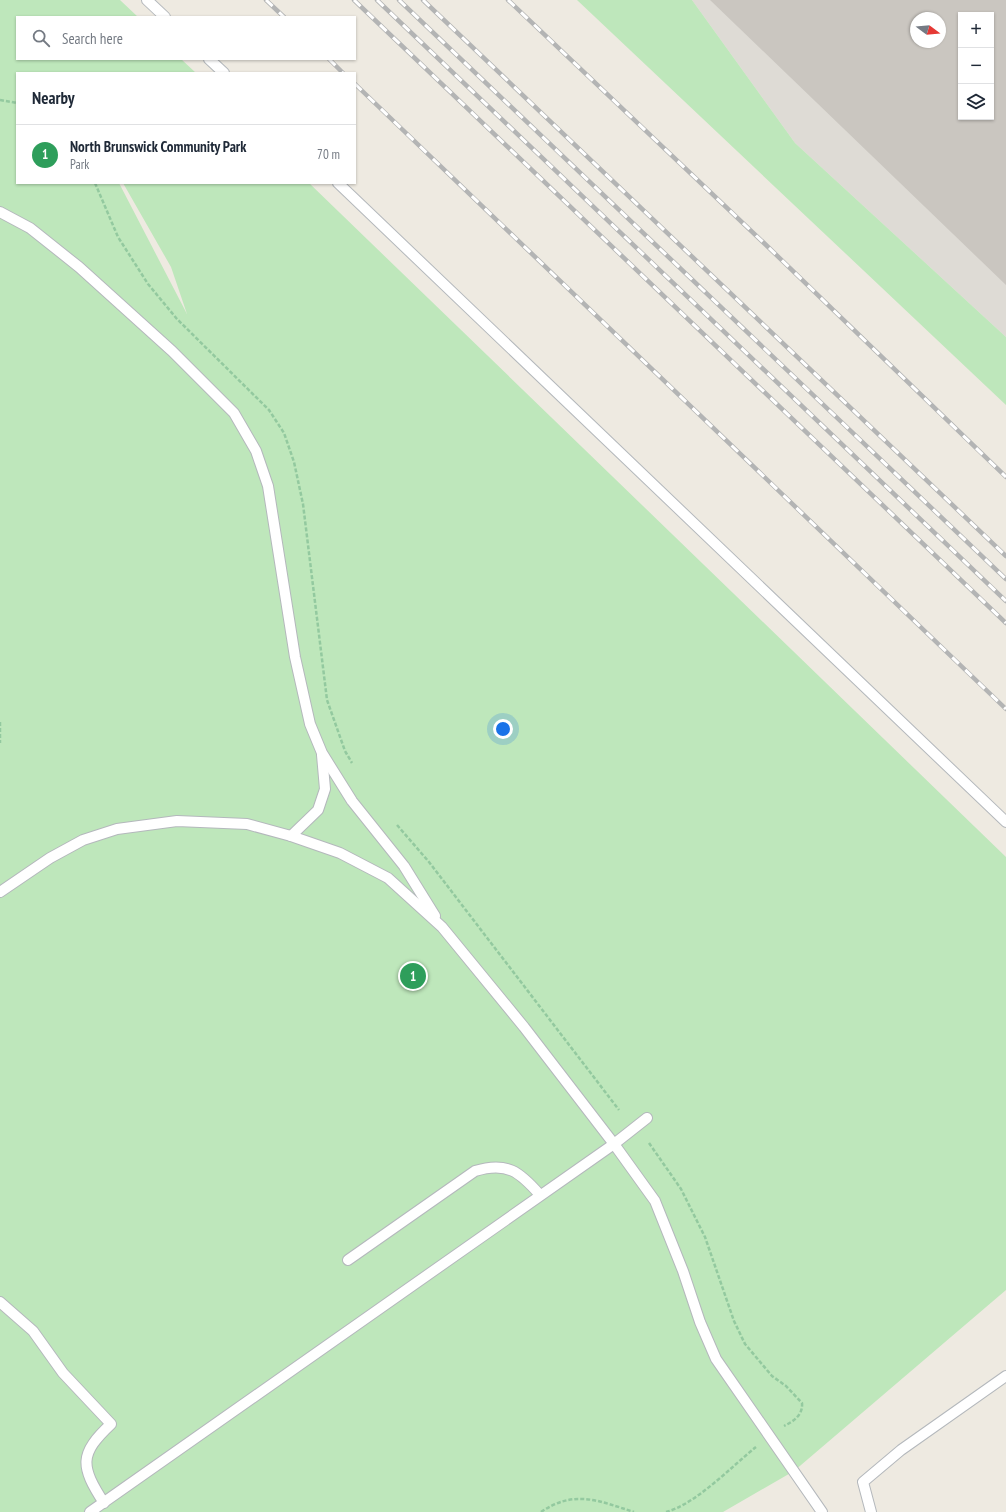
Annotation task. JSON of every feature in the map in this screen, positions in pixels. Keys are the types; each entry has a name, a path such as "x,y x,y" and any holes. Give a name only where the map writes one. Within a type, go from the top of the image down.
{"lane":[{"path":"147,0 164,16"},
{"path":"210,60 223,72"},
{"path":"339,184 1006,822"},
{"path":"0,212 30,228 79,267 172,351 234,413 256,451 268,486 295,657 310,724 322,753 352,802 404,866 442,927 524,1027 614,1144 654,1201 683,1271 700,1322 716,1359 822,1512"},
{"path":"291,836 318,810 325,789 322,753"},
{"path":"0,892 50,858 83,840 117,829 177,821 247,824 291,836 340,853 388,878 442,927"},
{"path":"90,1512 614,1144 647,1118"},
{"path":"348,1260 475,1171 488,1167 503,1167 515,1171 528,1181 540,1195"},
{"path":"0,1302 33,1331 63,1373 111,1424 89,1448 86,1461 87,1474 104,1502"},
{"path":"871,1512 863,1482 900,1450 1006,1376"}],"path":[{"path":"0,100 16,103"},
{"path":"95,184 118,237 148,284 177,320 270,410 284,432 294,462 303,504 327,700 345,751 355,770"},
{"path":"0,722 0,743"},
{"path":"394,822 429,862 619,1110"},
{"path":"649,1143 682,1189 705,1237 734,1321 745,1344 772,1376 786,1386 802,1403 802,1410 797,1418 781,1427"},
{"path":"666,1512 676,1510 697,1497 757,1446"},
{"path":"541,1512 560,1501 577,1497 594,1500 634,1512"}],"shaded area":[{"path":"692,0 1006,0 1006,337 795,143"}],"green space":[{"path":"0,0 120,0 137,16 16,16 16,60 182,60 195,72 16,72 16,184 120,184 187,314 171,267 124,184 310,184 1006,857 1006,1290 794,1471 723,1512 0,1512"},
{"path":"577,0 692,0 795,143 1006,337 1006,405"}],"building":[{"path":"710,0 1006,0 1006,285"}],"railway":[{"path":"266,0 283,16"},
{"path":"354,0 1006,623"},
{"path":"377,0 1006,601"},
{"path":"399,0 1006,579"},
{"path":"423,0 1006,556"},
{"path":"508,0 765,244 1006,477"},
{"path":"330,60 342,72"},
{"path":"356,85 1006,709"}],"place":[{"name":"North Brunswick Community Park","path":"413,976"}]}
